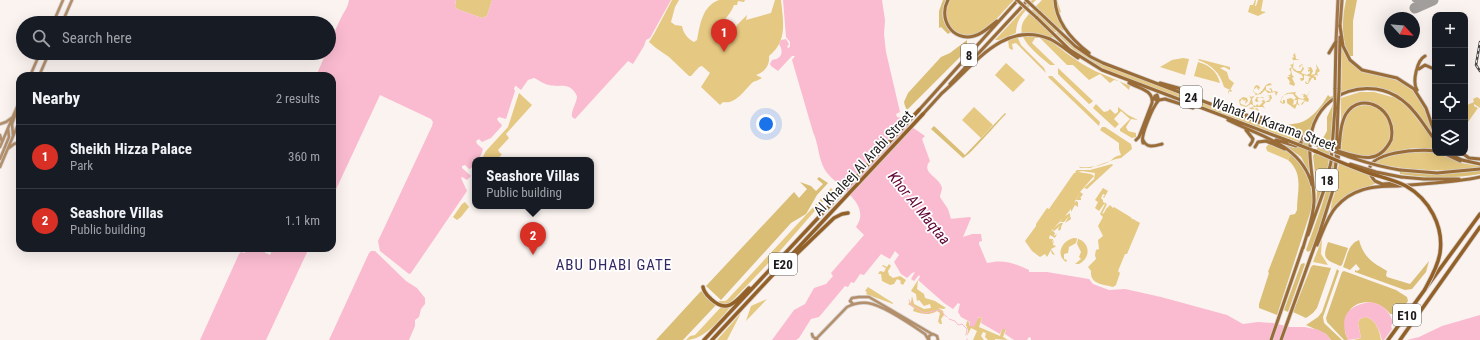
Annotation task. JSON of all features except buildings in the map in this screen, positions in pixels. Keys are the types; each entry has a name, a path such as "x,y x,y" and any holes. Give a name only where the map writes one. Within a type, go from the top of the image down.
{"highway":[{"path":"948,0 944,13 946,22 952,31 960,36 971,37 980,34 1002,18"},
{"name":"Al Khaleej Al Arabi Street","path":"704,340 919,110 1018,0"},
{"name":"Wahat Al Karama Street","path":"1018,0 1070,50 1102,70 1122,79 1364,169 1400,177 1436,179 1480,177"},
{"name":"Al Khaleej Al Arabi Street","path":"712,340 1027,0"},
{"name":"Wahat Al Karama Street","path":"1027,0 1075,46 1113,67 1356,160 1380,167 1437,173 1480,169"},
{"path":"1055,0 1058,13 1065,28 1079,45 1097,59"},
{"path":"1340,26 1345,52 1355,65 1366,72 1388,75 1410,85 1420,97 1429,116"},
{"name":"18","path":"1337,89 1339,78 1340,26"},
{"path":"941,94 993,47 1009,38 1021,35 1045,37 1056,42 1080,59 1102,70"},
{"path":"1328,53 1336,42"},
{"name":"18","path":"1271,340 1327,180 1333,146 1336,108 1336,42"},
{"path":"1336,53 1338,56 1337,72 1339,78"},
{"path":"1425,56 1420,60 1414,85 1426,105 1432,125"},
{"path":"1416,72 1424,66 1432,68"},
{"path":"1122,79 1150,93 1152,97 1153,104 1142,138 1143,143"},
{"path":"1145,80 1189,91"},
{"path":"1303,248 1313,210 1314,194 1310,153 1312,129 1316,119 1324,107 1333,98 1354,89 1368,88 1381,90 1392,94 1403,100 1410,107 1432,136"},
{"path":"1136,140 1139,137 1153,104 1158,101 1163,99 1206,111"},
{"path":"1218,102 1285,133"},
{"path":"1306,141 1350,155 1366,158 1375,156 1385,150 1391,140 1392,124 1389,117 1380,108 1369,104 1359,105 1352,108 1344,119 1338,164 1335,171"},
{"name":"18","path":"1281,340 1327,211 1333,190 1335,171 1336,108"},
{"path":"1221,116 1283,146 1294,154 1306,169 1314,194"},
{"path":"1260,117 1299,132 1302,134 1302,140 1299,145 1294,146 1265,137"},
{"path":"1239,126 1251,136 1253,140 1250,145"},
{"path":"1144,131 1143,140 1146,144 1153,146 1162,144"},
{"path":"1255,147 1258,142 1264,141 1284,148 1294,154"},
{"path":"1420,184 1379,183 1371,176 1371,165 1378,158 1405,151 1418,149 1432,150"},
{"path":"1315,151 1407,187 1418,195 1430,209 1439,227 1440,252 1434,272 1425,289"},
{"path":"1449,156 1459,161 1480,164"},
{"path":"1454,156 1472,163"},
{"path":"1466,156 1469,158 1480,159"},
{"path":"1308,265 1330,216 1336,207 1346,198 1366,189 1480,177"},
{"path":"775,273 791,261 834,218 848,213"},
{"path":"1425,289 1480,214"},
{"name":"E10","path":"1400,340 1480,227"},
{"path":"702,287 706,295 717,305 726,307 735,302 754,283 761,279"},
{"name":"E10","path":"1388,340 1425,289"}],"main road":[{"path":"56,16 63,0"},
{"path":"65,16 72,0"},
{"name":"18","path":"1336,42 1337,0"},
{"name":"18","path":"1340,26 1342,0"},
{"path":"32,72 37,60"},
{"path":"41,72 46,60"},
{"path":"0,147 16,110"},
{"path":"13,136 12,128 16,115"},
{"path":"0,124 6,122 13,116"},
{"path":"0,159 9,137 8,129"},
{"path":"0,167 16,129"},
{"path":"0,135 2,142"},
{"path":"7,149 16,143"},
{"path":"853,304 850,301 852,298 869,297 936,335 939,340"},
{"path":"812,334 816,339 844,310 853,304 866,302 879,306 925,334 929,339 932,334"}],"shaded area":[{"path":"456,0 492,0 487,16 482,18 457,9 455,6"},
{"path":"672,0 679,0 675,7 671,22 675,25 682,26 686,36 694,42 697,40 699,28 705,11 713,3 719,0 745,0 744,2 738,1 737,5 734,5 719,29 718,32 723,31 727,34 728,43 737,25 747,15 746,20 771,13 775,0 781,0 783,23 782,37 775,50 769,56 769,62 766,68 756,75 762,78 753,82 736,99 723,102 720,105 701,87 710,73 702,66 699,67 691,76 689,76 669,57 649,42"},
{"path":"943,0 946,0 943,9 944,21 951,32 948,34 941,27 939,28 939,11"},
{"path":"950,0 1014,0 983,31 964,37 958,35 949,26 946,13"},
{"path":"1032,0 1036,0 1025,11 1020,19 1016,28 1016,33 999,40 995,40"},
{"path":"1042,0 1057,0 1061,12 1057,14 1064,29 1063,31 1060,28 1053,34 1057,38 1052,37 1050,40 1083,64 1118,81 1114,80 1110,83 1100,74 1089,80 1073,65 1067,65 1040,38 1035,38 1032,43 1055,65 1050,65 1028,45 1024,39 1022,26 1027,16"},
{"path":"1255,0 1256,6 1258,0 1263,0 1261,11 1266,12 1258,16 1248,12 1250,5 1253,5"},
{"path":"1346,0 1357,0 1353,21 1353,56 1349,56 1343,36 1343,21"},
{"path":"1058,31 1075,46 1106,66 1302,140 1301,143 1104,69 1073,49 1056,33"},
{"path":"1017,36 1021,45 1044,68 1046,73 1016,43 1012,44 1012,50 1009,48 1008,39"},
{"path":"967,40 967,50 907,110 904,102 908,93 941,57 950,53"},
{"path":"1342,49 1350,61 1359,69 1400,82 1410,88 1424,106 1432,133 1408,103 1393,92 1385,89 1367,87 1341,93"},
{"path":"1295,53 1296,59 1300,60 1294,61 1292,58 1294,57 1293,55"},
{"path":"1183,58 1189,59 1185,75 1160,67 1172,60"},
{"path":"1198,60 1230,67 1230,70 1224,67 1220,68 1227,72 1229,79 1234,83 1230,90 1224,87 1215,70"},
{"path":"1198,62 1212,69 1217,75 1220,83 1194,76"},
{"path":"1294,62 1293,68 1297,71 1301,71 1303,66 1304,69 1301,73 1307,75 1310,73 1308,70 1310,69 1307,68 1311,67 1313,71 1311,75 1315,74 1316,69 1317,70 1316,64 1320,71 1317,73 1318,76 1313,76 1316,77 1316,80 1312,78 1308,84 1306,84 1305,82 1307,81 1306,83 1308,83 1309,78 1311,77 1304,75 1304,80 1301,81 1300,78 1303,78 1302,75 1294,71 1292,68 1292,75 1294,77 1292,78 1295,84 1294,86 1289,84 1290,82 1287,77 1290,77 1288,75 1290,75 1291,72 1289,69 1292,67 1290,65"},
{"path":"1006,63 1025,80 1013,92 995,75"},
{"path":"1058,68 1093,101 1091,103 1089,104 1058,74"},
{"path":"1052,76 1100,122 1099,126 1048,77"},
{"path":"1119,81 1130,86 1129,90"},
{"path":"1270,83 1272,85 1266,86 1266,90 1271,92 1269,89 1271,88 1273,92 1275,91 1278,92 1276,96 1275,92 1268,93 1265,90 1261,94 1256,95 1253,90 1258,94 1266,85"},
{"path":"1257,85 1260,87 1259,90 1257,87 1254,90 1255,86"},
{"path":"1311,89 1307,97 1309,99 1308,102 1305,101 1302,105 1301,104 1305,100 1298,99 1300,106 1297,104 1295,109 1287,103 1287,99 1291,98 1294,100 1296,98 1293,94 1289,94 1285,95 1281,101 1283,103 1283,100 1285,100 1285,103 1283,104 1280,102 1282,97 1287,93 1296,92 1295,94 1299,98 1303,99 1305,97 1303,97 1304,94 1307,96","holes":["1294,100 1297,100 1296,104 1293,105"]},
{"path":"1360,92 1374,92 1393,96 1408,107 1432,138 1432,149 1413,148 1378,156 1386,149 1391,140 1393,130 1387,112 1380,106 1371,103 1360,104 1349,108 1343,116 1341,124 1341,98"},
{"path":"519,93 532,105 506,134 509,138 498,150 502,154 500,157 483,157 486,151 508,127"},
{"path":"1249,95 1251,97 1255,96 1252,99 1253,105 1256,106 1257,104 1259,106 1263,102 1261,101 1264,100 1263,98 1259,97 1263,97 1265,102 1269,100 1270,98 1268,97 1271,96 1267,95 1271,95 1272,98 1269,102 1266,102 1263,105 1265,109 1263,107 1253,107 1256,110 1250,109 1249,107 1251,108 1254,106 1251,104 1246,107 1240,105 1239,100 1243,97 1247,98 1248,101 1245,104 1246,100 1243,101 1244,100 1242,99 1240,102 1246,106 1249,104 1251,99"},
{"path":"1328,95 1330,97 1333,96 1333,98 1323,107 1309,138 1312,178 1301,157 1285,145 1294,148 1300,146 1305,140 1303,134 1293,127 1286,125 1299,123 1308,119 1319,108"},
{"path":"1259,97 1257,99 1260,101 1256,102 1255,100"},
{"path":"1477,97 1480,99 1480,108 1474,104 1474,106 1478,108 1468,122 1468,105 1474,102 1473,99"},
{"path":"1338,100 1337,142 1333,183 1324,217 1311,250 1308,252 1306,250 1330,176 1335,141 1336,101"},
{"path":"1096,104 1104,112 1110,109 1115,114 1118,112 1118,107 1128,115 1138,120 1131,119 1126,127 1128,131 1136,133 1136,137 1132,138 1120,131 1120,129 1130,119 1121,111 1114,119 1119,124 1115,128 1093,108"},
{"path":"1333,104 1327,173 1316,205 1317,191 1313,156 1327,131 1327,117"},
{"path":"1368,105 1382,111 1389,123 1390,137 1384,149 1371,156 1360,156 1341,151 1343,127 1348,114 1359,106"},
{"path":"974,107 993,125 981,138 962,120"},
{"path":"1005,113 1006,114 984,138 963,158 931,129 934,126 965,155"},
{"path":"1102,127 1105,127 1131,144 1132,149 1121,158 1110,161 1121,155 1119,143 1100,130"},
{"path":"1269,144 1291,154 1288,160 1267,151 1266,147"},
{"path":"1413,151 1432,152 1432,156 1446,156 1461,163 1480,166 1480,168 1426,170 1400,168 1373,163 1378,159"},
{"path":"1291,154 1297,159 1308,178 1312,193 1312,207 1277,315 1259,308 1259,304 1269,273 1268,272 1290,215 1295,214 1297,210 1298,177 1293,165 1288,160"},
{"path":"1339,162 1368,174 1370,179 1376,183 1347,195 1330,213 1335,193"},
{"path":"1112,164 1113,165 1087,189 1084,188 1094,179 1095,173 1082,171 1078,172 1091,174 1094,176 1080,192 1074,203 1076,201 1078,202 1078,207 1075,205 1071,212 1071,209 1065,216 1070,213 1071,219 1065,223 1069,216 1064,222 1060,222 1063,218 1054,228 1060,223 1063,223 1059,231 1058,229 1060,226 1054,231 1052,229 1051,233 1052,230 1055,233 1054,236 1057,234 1055,238 1050,235 1049,238 1053,239 1052,243 1054,240 1053,245 1056,246 1051,249 1055,255 1052,254 1051,250 1047,257 1045,254 1040,257 1032,251 1025,241 1047,208 1049,209 1077,170 1090,170"},
{"path":"1079,166 1084,167 1095,166 1090,168 1080,168"},
{"path":"1400,170 1460,173 1480,170 1480,174 1460,177 1430,177 1400,174"},
{"path":"819,177 828,183 817,195 806,214 791,223 721,300 706,286 794,192 799,198 807,189 800,182 811,186 816,191 823,184 817,179"},
{"path":"831,188 833,190 780,251 731,302 725,305 718,303 719,301 727,300"},
{"path":"1103,188 1108,191 1104,198 1103,197 1105,195 1103,194 1101,198 1103,202 1107,204 1102,214 1110,205 1132,218 1131,219 1140,223 1118,271 1120,273 1116,285 1113,287 1098,283 1092,279 1091,271 1088,267 1096,259 1096,250 1099,249 1098,240 1103,236 1098,226 1103,217 1100,214 1105,204 1099,211 1095,208 1098,202 1095,200"},
{"path":"1080,192 1083,194 1080,197 1081,200 1076,200"},
{"path":"465,202 469,207 457,220 453,217"},
{"path":"1074,238 1079,239 1086,245 1088,253 1079,264 1075,264 1081,259 1079,257 1081,252 1077,244 1078,239 1076,243 1069,247 1068,253 1064,254 1064,259 1067,260 1066,262 1061,256 1061,248 1063,245 1070,239"},
{"path":"1322,239 1321,254 1328,265 1313,262"},
{"path":"1359,240 1363,251 1369,259 1387,271 1387,277 1410,284 1429,261 1426,272 1412,289 1405,290 1355,272 1355,270 1357,271 1360,269 1356,264 1350,270 1343,267 1352,244"},
{"path":"1328,242 1348,248 1342,265 1340,266 1326,258 1325,252"},
{"path":"889,264 891,266 888,271 889,275 893,278 900,276 906,280 903,285 900,283 901,281 897,279 894,284 890,285 882,281 881,274 878,274 880,271 884,272 886,268 882,266 883,265 887,267"},
{"path":"1301,264 1305,264 1288,312 1284,310"},
{"path":"1313,265 1331,268 1317,308 1306,318 1293,312"},
{"path":"1337,269 1339,271 1323,317 1324,323 1342,340 1331,340 1326,334 1306,325 1318,317 1322,312"},
{"path":"1344,271 1396,290 1407,297 1408,301 1399,314 1390,314 1382,306 1377,304 1365,302 1354,306 1349,312 1345,329 1348,340 1344,340 1327,322 1326,318 1342,272"},
{"path":"918,280 917,289 924,294 925,298 935,301 946,308 938,308 943,311 944,315 941,319 942,324 939,324 940,323 938,322 940,313 937,311 928,314 920,313 913,311 914,308 908,304 911,302 912,296 914,304 924,309 931,308 930,304 924,306 919,300 917,301 916,294 911,291"},
{"path":"868,287 893,304 866,294 867,292 865,291"},
{"path":"701,291 716,305 683,340 656,340"},
{"path":"767,299 746,321 751,306"},
{"path":"733,304 718,322 706,332 693,339 686,340 690,336 695,335 721,307 727,307"},
{"path":"741,313 727,340 717,340"},
{"path":"980,317 982,318 979,327 1000,336 1002,329 1006,329 1003,337 1008,340 988,340 985,337 986,333 983,332 981,336 984,340 973,340 977,331 971,328 967,336 967,321 969,322 969,326"},
{"path":"1365,317 1374,322 1381,340 1353,340 1361,338 1358,323 1360,319"}],"water":[{"path":"349,0 456,0 455,6 457,9 482,18 487,16 492,0 671,0 650,38 646,40 633,64 628,61 575,119 572,117 572,114 577,96 571,88 564,86 553,86 534,78 528,80 521,90 515,86 515,91 506,119 499,117 497,119 502,125 501,127 491,138 482,142 479,139 476,141 477,144 483,149 480,157 472,157 472,168 469,169 465,165 462,166 462,168 471,176 467,180 462,177 461,178 467,191 409,274 380,251 378,241 433,122 431,119 380,95 336,189 336,72 318,72 323,60 336,60 336,29"},
{"name":"Khor Al Maqtaa","path":"783,0 882,0 885,20 884,34 886,52 900,112 896,114 897,117 902,118 925,136 922,139 930,161 927,169 942,188 940,197 948,209 951,219 971,218 963,237 972,234 981,234 982,241 979,242 979,244 987,263 998,261 1008,262 1029,270 1029,272 1047,272 1089,279 1093,284 1109,290 1125,289 1161,297 1227,315 1243,324 1258,322 1273,323 1290,327 1305,327 1319,330 1326,334 1331,340 1031,340 1029,337 1027,340 1014,340 1005,334 1006,329 1002,329 1000,334 981,323 981,317 979,317 974,327 969,326 970,322 961,317 958,312 960,304 958,303 953,309 944,303 918,280 920,277 919,275 914,281 911,279 915,272 907,278 901,274 894,262 899,255 895,251 890,259 881,254 864,275 860,274 854,283 851,282 848,287 845,286 819,317 811,319 799,338 796,340 772,340 794,310 805,304 814,288 826,284 833,276 831,273 864,235 856,227 860,218 860,210 856,203 851,196 830,176 823,165 792,60 795,56 792,56 778,71 770,64 772,60 780,57 781,55 782,52 779,44 781,40 786,39 789,44 787,47 789,48 790,46 790,42 786,37"},
{"path":"371,251 375,251 406,281 417,288 425,298 425,304 421,309 419,317 415,320 415,326 409,340 329,340 369,253"},
{"path":"241,252 264,252 270,255 271,252 307,252 266,340 200,340 239,254"},
{"path":"1371,302 1388,311 1393,323 1391,326 1392,329 1384,340 1382,340 1374,322 1365,317 1360,319 1358,323 1361,338 1348,340 1344,325 1347,314 1356,306"},
{"path":"1480,315 1480,340 1407,340 1419,337 1442,326"}],"waterway":[{"path":"909,300 911,305 924,313 939,310 947,317"},
{"path":"949,319 955,321 958,325 962,324 967,329 966,335"}],"taxiway":[{"path":"1414,0 1420,3 1427,3"}],"runway":[{"path":"1415,8 1433,0"}],"railway":[{"path":"1480,42 1476,65 1480,71"}],"place":[{"name":"Sheikh Hizza Palace","path":"724,52"},
{"name":"Seashore Villas","path":"533,255"}],"district":[{"name":"ABU DHABI GATE","path":"614,265"}]}
